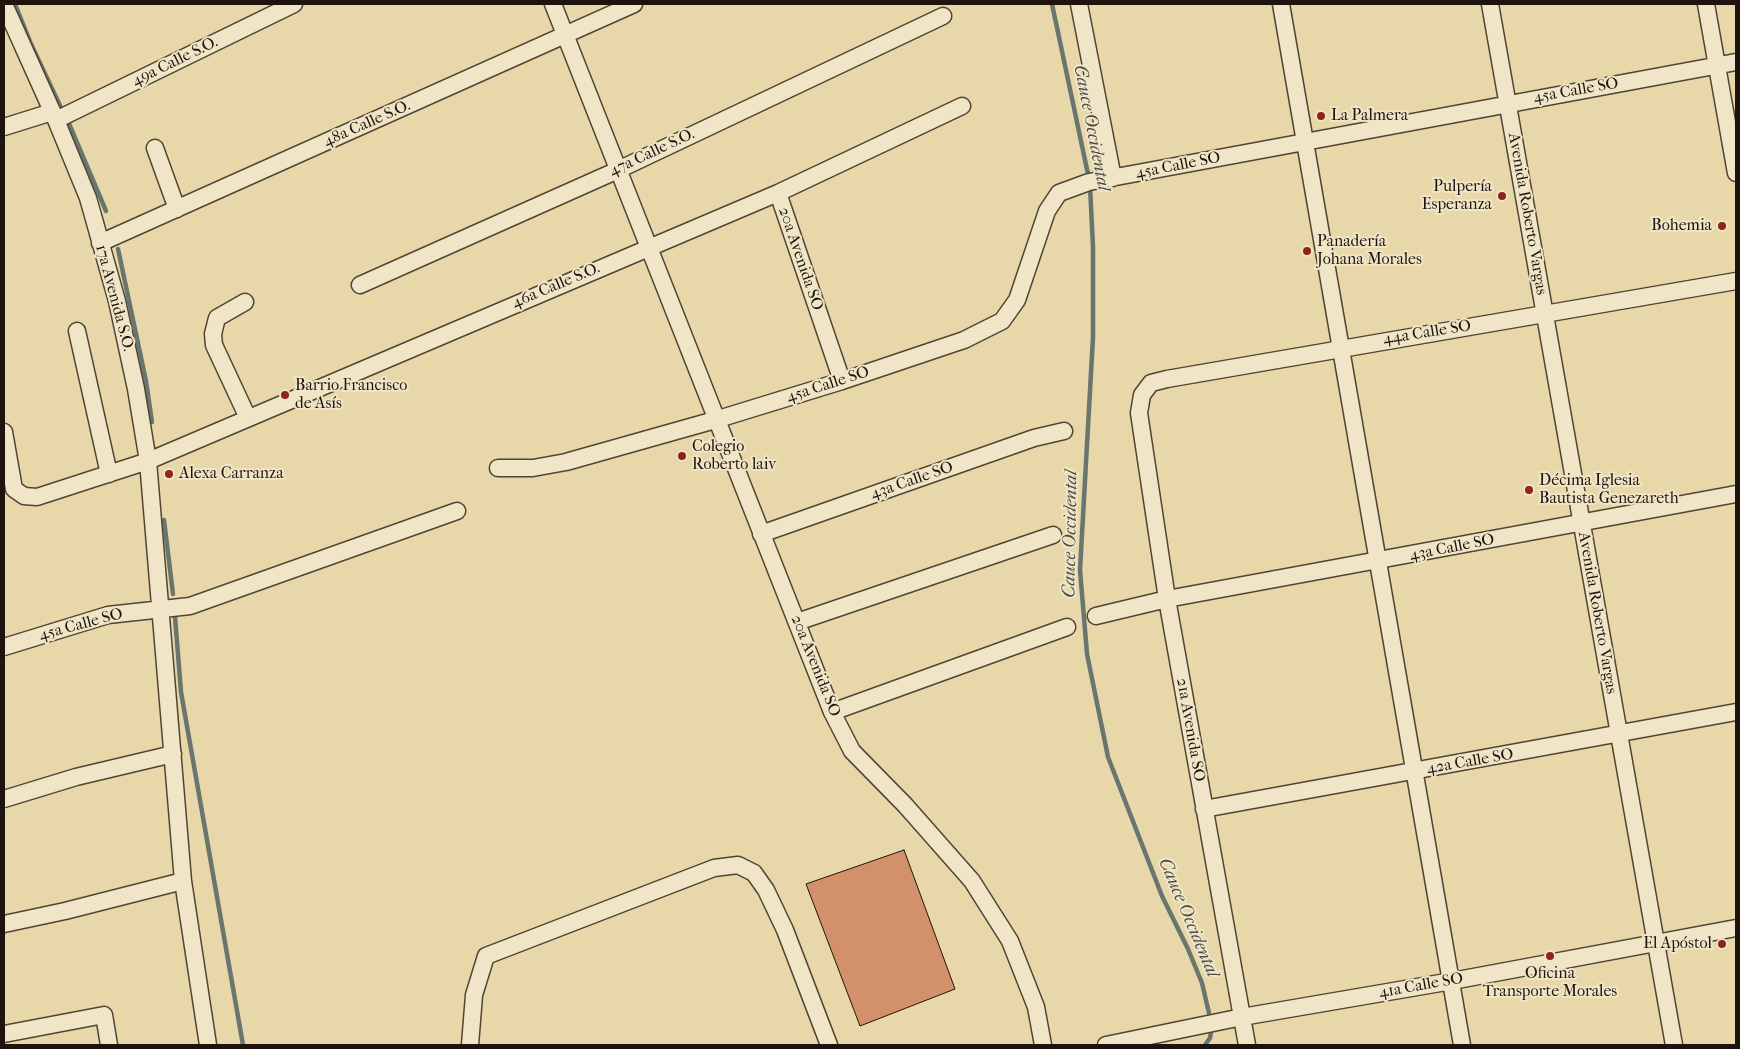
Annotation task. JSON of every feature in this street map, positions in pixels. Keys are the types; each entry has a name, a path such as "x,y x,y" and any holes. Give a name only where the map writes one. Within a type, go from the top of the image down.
{"street":[{"name":"17a Avenida S.O.","path":"5,4 88,198 118,301 136,389 148,461 183,881 208,1045"},
{"name":"49a Calle S.O.","path":"4,127 54,116 294,4"},
{"name":"20a Avenida SO","path":"552,4 832,712 852,751 905,805 972,881 1010,941 1036,1007 1043,1045"},
{"name":"48a Calle S.O.","path":"100,243 634,4"},
{"path":"1079,4 1113,178"},
{"path":"1280,4 1462,1045"},
{"name":"Avenida Roberto Vargas","path":"1490,4 1674,1045"},
{"path":"1706,4 1736,172"},
{"name":"47a Calle S.O.","path":"360,285 618,170 943,16"},
{"name":"45a Calle SO","path":"498,468 533,468 566,462 842,382 964,340 1002,321 1017,300 1047,211 1059,193 1089,182 1736,62"},
{"name":"46a Calle S.O.","path":"4,432 14,489 24,496 37,497 148,461 649,246 778,193 962,106"},
{"path":"155,148 177,209"},
{"name":"20a Avenida SO","path":"778,193 842,382"},
{"name":"44a Calle SO","path":"1139,413 1142,395 1151,383 1167,379 1736,281"},
{"path":"245,302 217,318 213,334 214,344 248,418"},
{"path":"78,331 109,474"},
{"name":"21a Avenida SO","path":"1139,413 1166,599 1247,1045"},
{"name":"43a Calle SO","path":"761,534 1034,438 1064,431"},
{"name":"43a Calle SO","path":"1096,616 1166,599 1378,562 1736,494"},
{"name":"45a Calle SO","path":"4,647 108,615 190,606 457,511"},
{"path":"797,622 1053,535"},
{"path":"832,712 1067,627"},
{"name":"42a Calle SO","path":"1204,809 1736,712"},
{"path":"4,799 76,777 173,754"},
{"path":"470,1045 474,995 486,956 714,868 738,865 754,873 766,890 785,930 829,1045"},
{"path":"4,924 183,881"},
{"name":"41a Calle SO","path":"1106,1045 1201,1027 1242,1017 1452,981 1736,928"},
{"path":"4,1034 104,1015 109,1045"}],"building":[{"path":"904,850 955,989 860,1026 806,884"}],"waterway":[{"path":"15,4 31,44 63,112"},
{"name":"Cauce Occidental","path":"1052,4 1089,179"},
{"path":"67,119 106,211"},
{"name":"Cauce Occidental","path":"1090,186 1093,247 1093,337 1080,570 1087,654 1108,757 1162,896 1202,983 1212,1026 1210,1038 1205,1045"},
{"path":"118,249 146,381 152,422"},
{"path":"164,520 173,594"},
{"path":"175,617 181,692 243,1045"}],"place":[{"name":"La Palmera","path":"1321,116"},
{"name":"Pulpería Esperanza","path":"1502,196"},
{"name":"Bohemia","path":"1722,226"},
{"name":"Panadería Johana Morales","path":"1307,251"},
{"name":"Barrio Francisco de Asís","path":"285,395"},
{"name":"Colegio Roberto laiv","path":"682,456"},
{"name":"Alexa Carranza","path":"169,474"},
{"name":"Décima Iglesia Bautista Genezareth","path":"1529,490"},
{"name":"El Apóstol","path":"1722,944"},
{"name":"Oficina Transporte Morales","path":"1550,956"}]}
